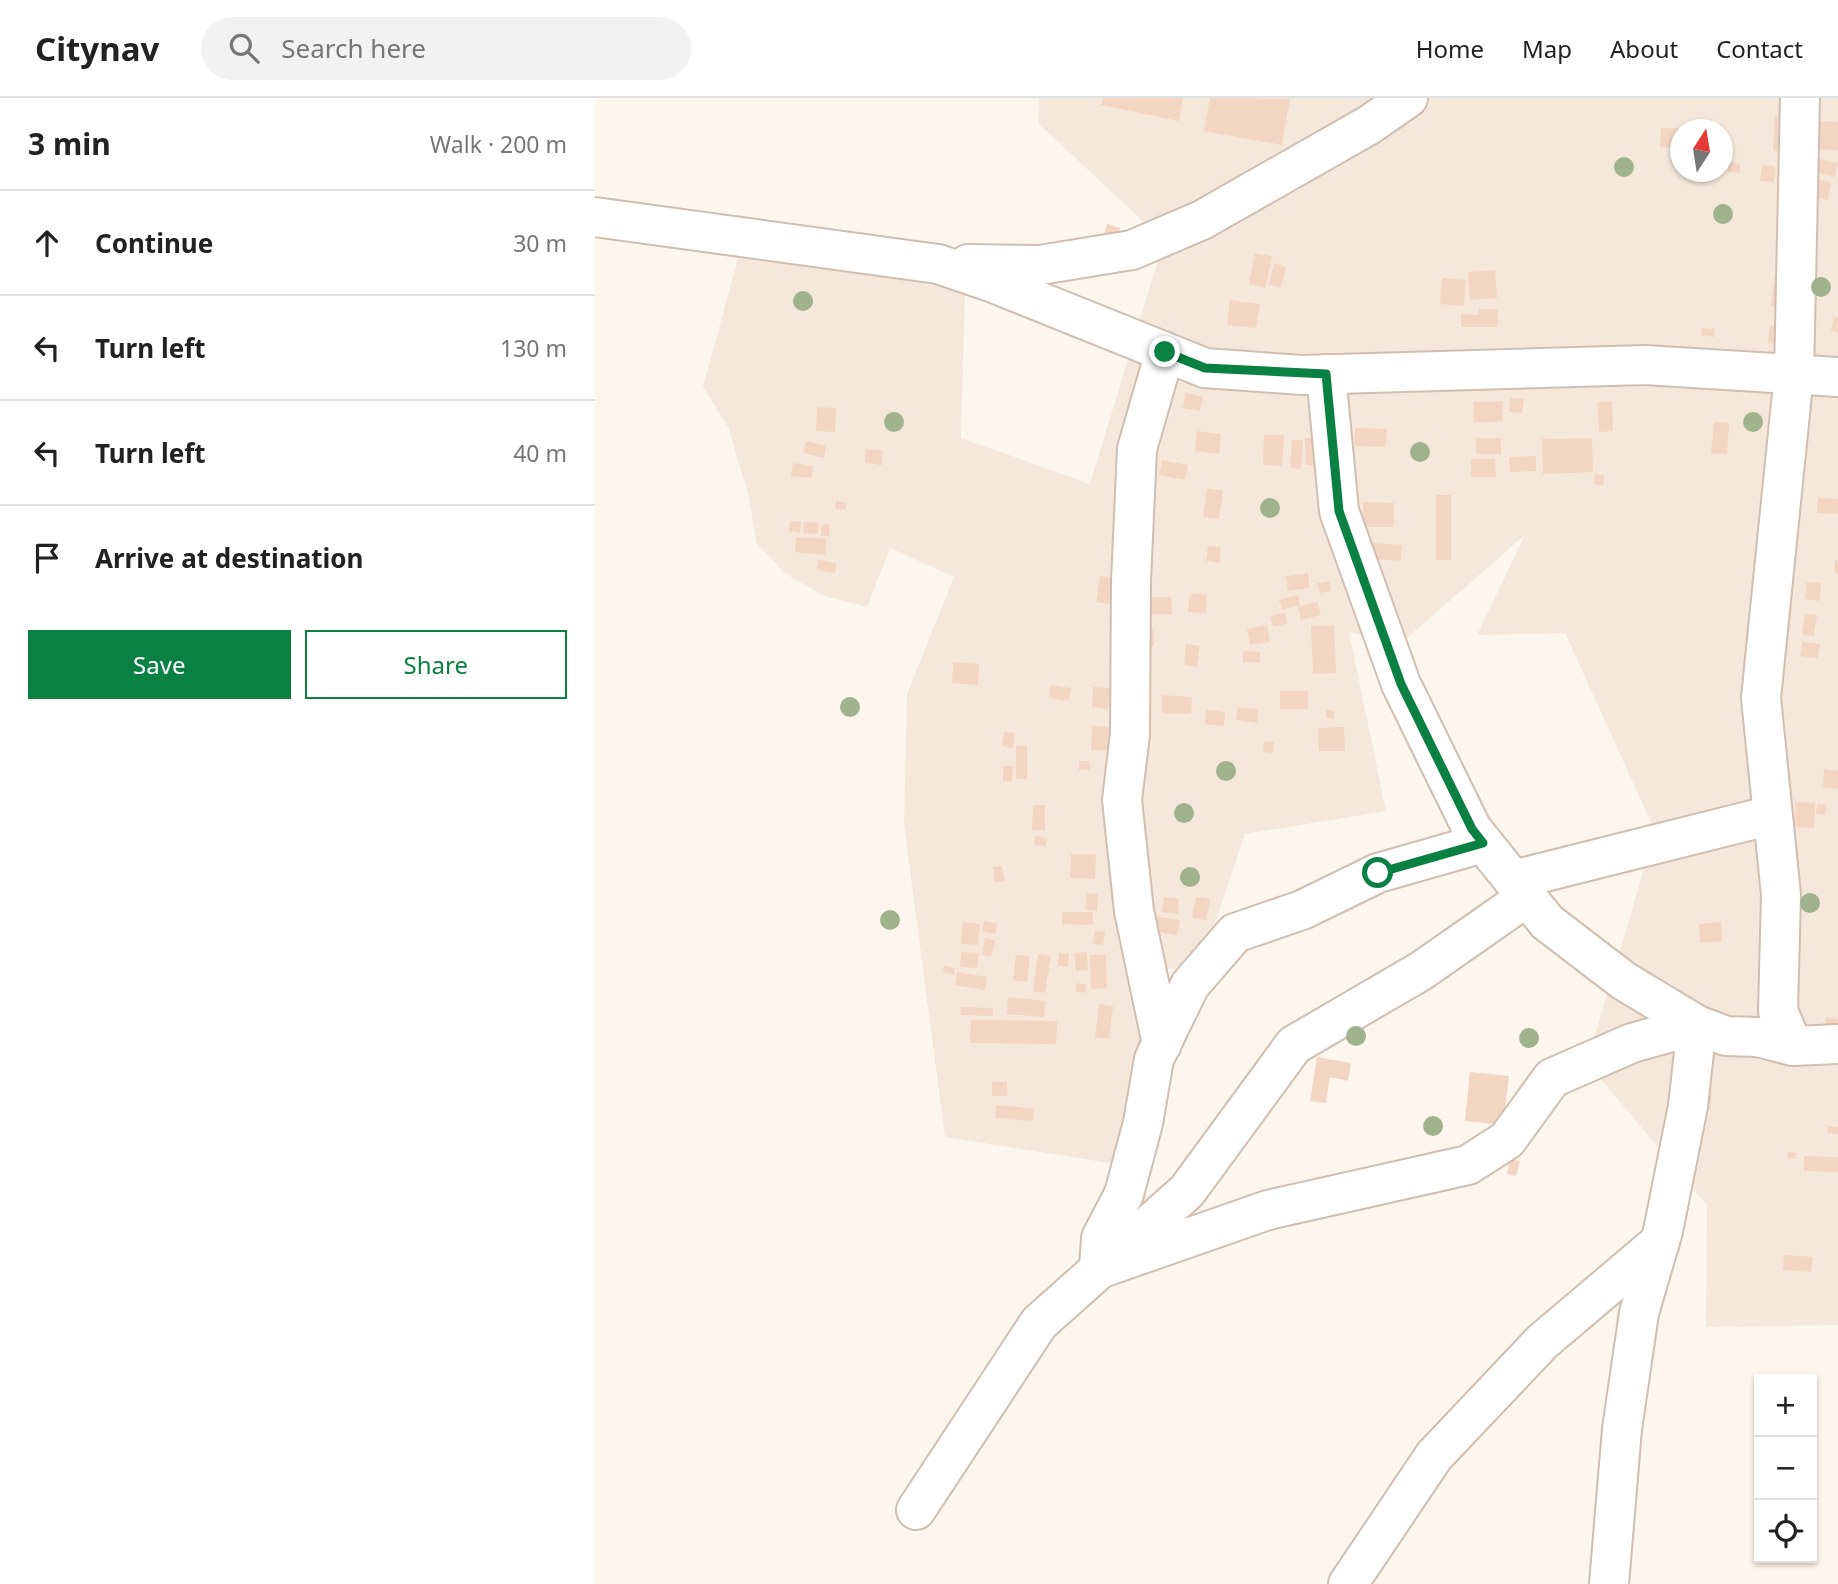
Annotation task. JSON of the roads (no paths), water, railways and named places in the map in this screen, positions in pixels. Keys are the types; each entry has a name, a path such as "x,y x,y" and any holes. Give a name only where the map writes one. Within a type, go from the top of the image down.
{"street":[{"path":"595,217 938,264 1040,265 1132,250 1202,220 1369,125 1408,98"},
{"path":"1793,1046 1778,1011 1781,895 1761,698 1794,374 1800,98"},
{"path":"938,264 1205,368 1326,374 1645,365 1838,377"},
{"path":"1162,1044 1134,911 1122,800 1130,734 1131,581 1137,449 1165,352"},
{"path":"1326,374 1339,511 1401,684 1472,829 1547,922 1624,981 1697,1025 1726,1036 1757,1037 1793,1046 1838,1044"},
{"path":"916,1510 1039,1323 1187,1191 1294,1045 1420,971 1520,888 1772,815"},
{"path":"1099,1269 1101,1238 1124,1194 1143,1123 1154,1059 1190,985 1235,933 1302,910 1378,873 1483,843"},
{"path":"1099,1269 1268,1210 1468,1165 1507,1140 1552,1078 1632,1043 1697,1025"},
{"path":"1609,1584 1622,1429 1639,1313 1660,1241 1688,1106 1697,1025"},
{"path":"1348,1584 1434,1456 1542,1342 1660,1241"}]}
